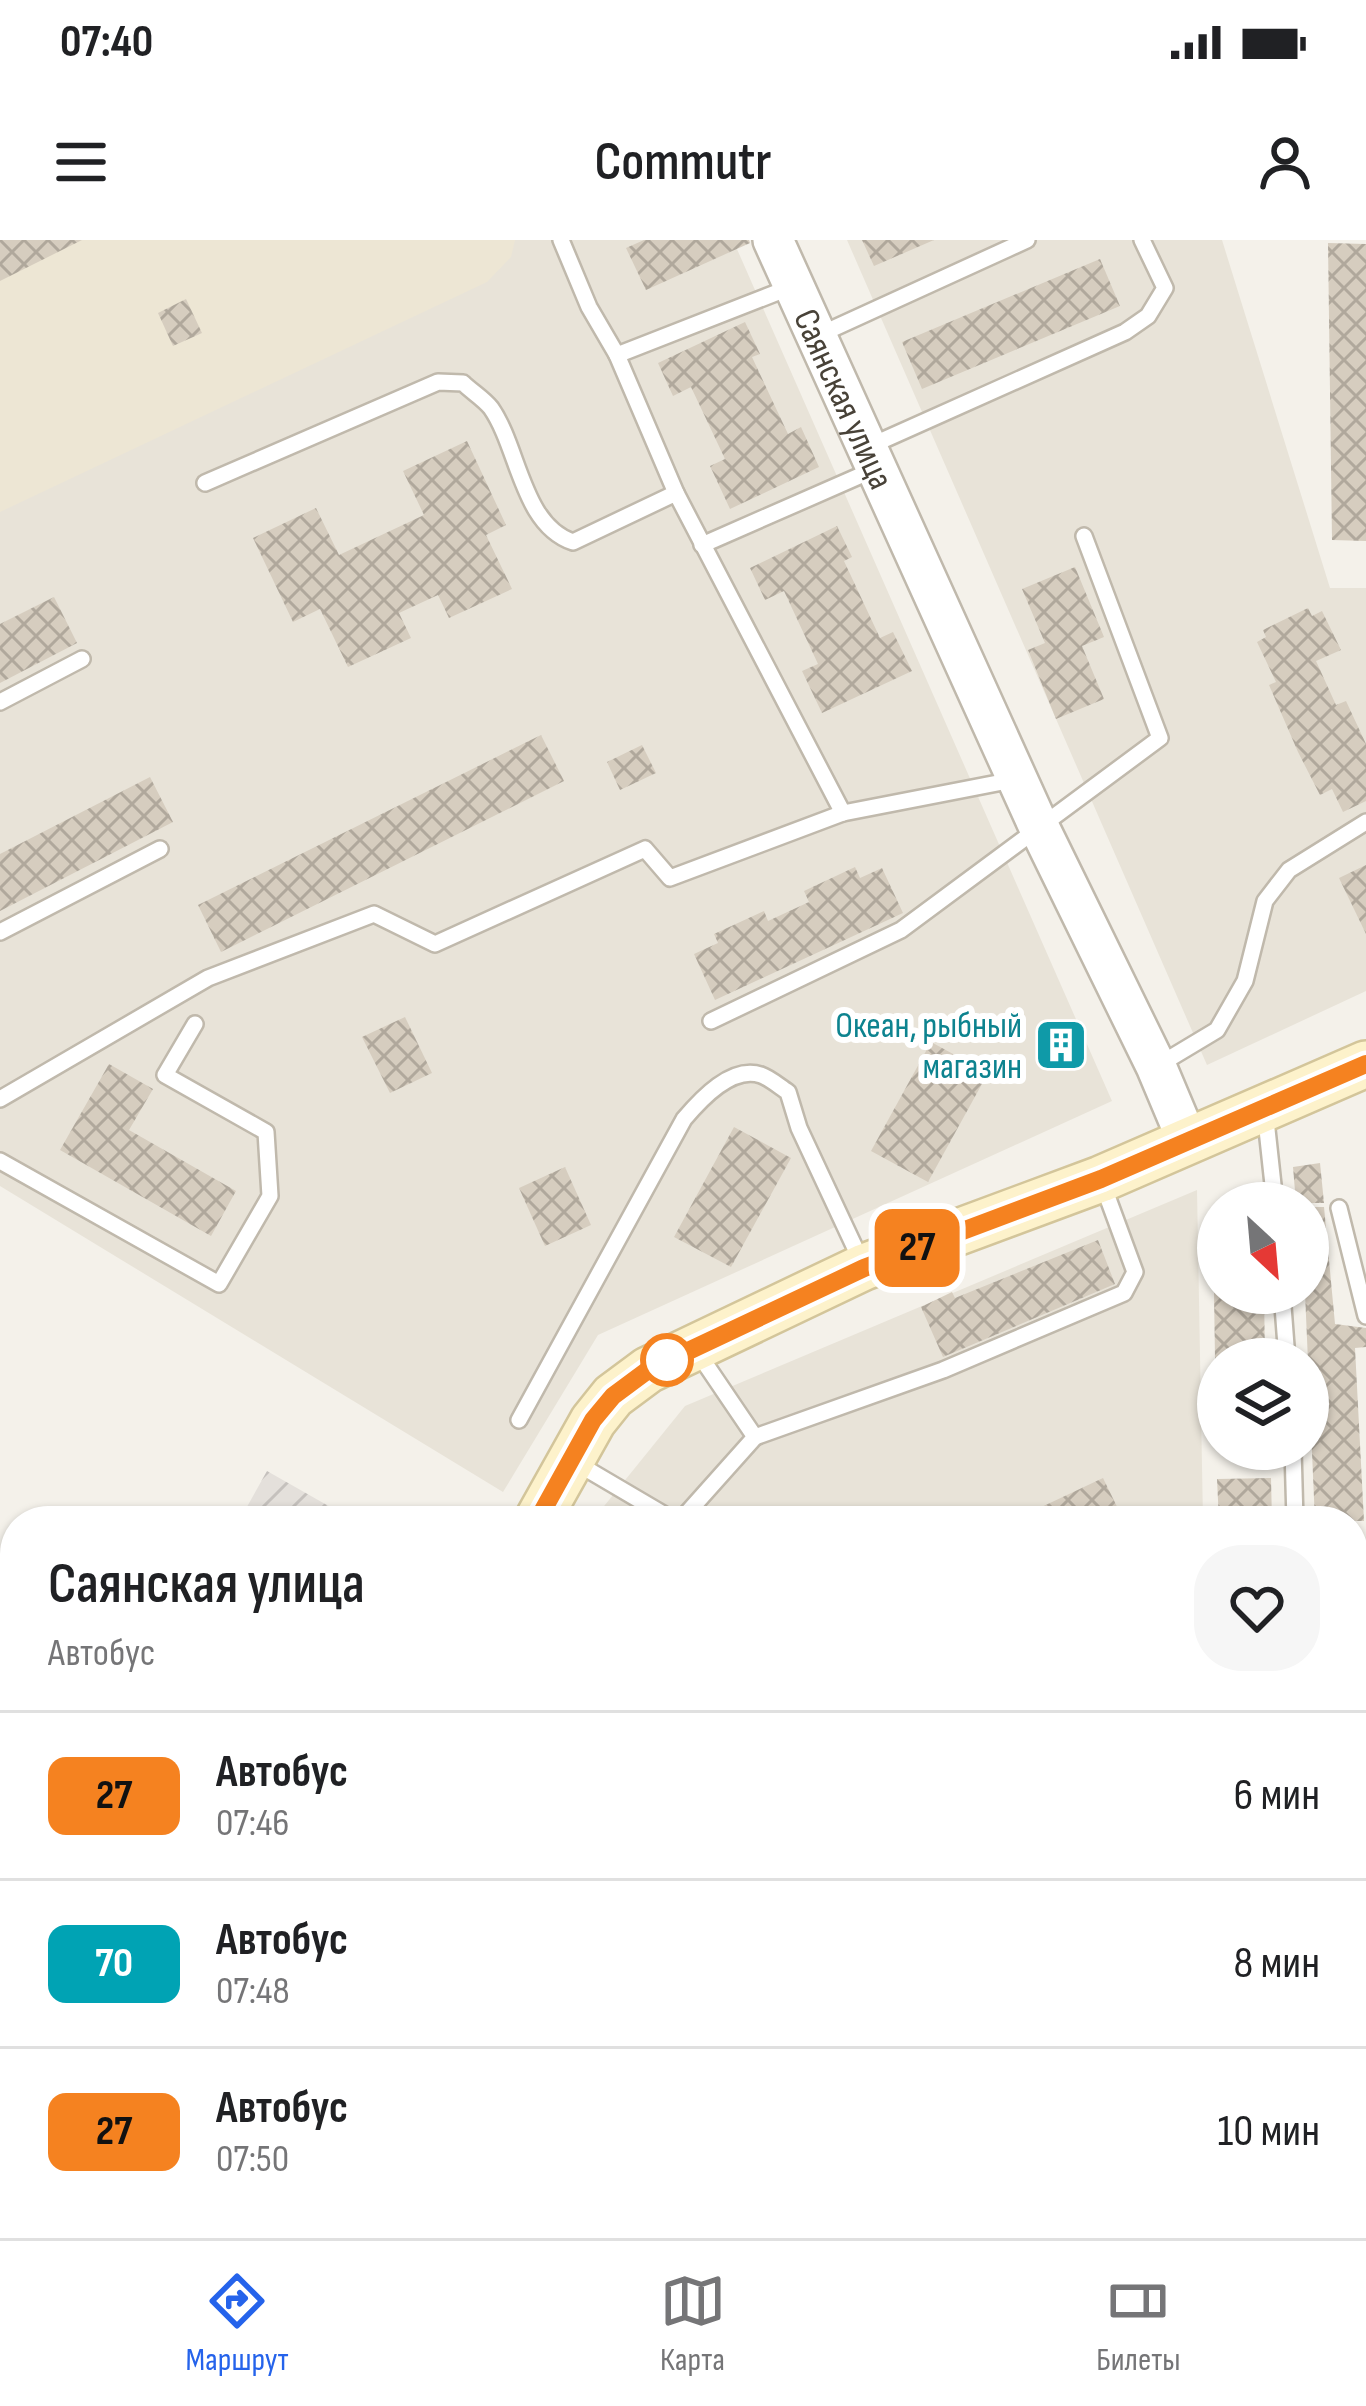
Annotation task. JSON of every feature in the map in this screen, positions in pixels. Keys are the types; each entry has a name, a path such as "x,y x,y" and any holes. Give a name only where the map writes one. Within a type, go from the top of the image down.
{"main road":[{"path":"545,1506 593,1420 613,1396 648,1370 864,1268 1101,1179 1365,1067"}],"street":[{"name":"Саянская улица","path":"773,240 1038,825 1188,1142"}],"lane":[{"path":"561,240 676,493 843,813"},
{"path":"816,336 1027,240"},
{"path":"702,544 1125,332 1148,316 1165,288 1142,240"},
{"path":"617,355 794,286"},
{"path":"205,483 438,382 450,382 463,383 490,407 541,516 556,535 573,542 676,493"},
{"path":"711,1021 901,930 1160,737 1084,536"},
{"path":"0,702 82,659"},
{"path":"0,1099 208,978 374,914 435,944 645,849 670,878 843,813 1018,779"},
{"path":"1156,1066 1217,1030 1245,981 1265,901 1289,869 1366,822"},
{"path":"0,932 160,849"},
{"path":"0,1162 219,1284 270,1196 266,1132 165,1076 195,1024"},
{"path":"519,1420 684,1119 704,1096 734,1077 759,1074 788,1092 799,1128 864,1268"},
{"path":"1264,1108 1273,1182"},
{"path":"691,1506 755,1437 943,1370 1124,1292 1136,1272 1101,1179"},
{"path":"1340,1208 1366,1316"},
{"path":"694,1348 755,1437"},
{"path":"570,1459 651,1506"},
{"path":"1294,1470 1295,1506"}],"shaded area":[{"path":"0,240 733,240 1112,1101 598,1335 503,1492 0,1186"},
{"path":"0,240 515,240 511,257 487,282 0,512"},
{"path":"847,240 1222,240 1330,588 1366,588 1366,991 1207,1065"},
{"path":"1197,1190 1197,1470 1202,1470 1203,1506 604,1506 685,1406"},
{"path":"267,1471 329,1506 247,1506"}],"building":[{"path":"0,240 82,240 0,281"},
{"path":"644,240 750,243 646,290 626,248"},
{"path":"862,240 934,240 874,266"},
{"path":"1328,243 1366,244 1366,541 1332,540"},
{"path":"1100,259 1120,306 922,389 902,342"},
{"path":"186,299 202,333 173,346 158,313"},
{"path":"745,322 760,354 752,357 788,434 801,427 819,467 730,509 710,466 725,459 691,387 673,396 658,363"},
{"path":"467,441 506,525 486,535 512,589 449,618 438,595 399,613 411,638 348,667 320,609 293,622 253,538 316,508 339,555 424,515 403,471"},
{"path":"837,526 852,557 844,561 880,638 893,632 912,671 822,713 802,671 818,664 784,591 765,600 750,568"},
{"path":"1075,567 1104,637 1082,646 1104,699 1056,719 1028,650 1045,643 1022,589"},
{"path":"54,597 77,643 0,683 0,624"},
{"path":"1308,608 1312,616 1322,611 1341,650 1316,661 1336,705 1346,701 1366,744 1366,801 1343,812 1332,789 1320,795 1298,752 1269,685 1276,682 1257,642 1266,637 1263,630"},
{"path":"541,735 564,781 221,952 198,905"},
{"path":"642,745 656,773 620,790 607,762"},
{"path":"150,777 173,822 0,911 0,854"},
{"path":"1366,865 1366,934 1339,878"},
{"path":"855,867 860,878 882,868 903,913 715,1000 694,954 718,943 714,934 764,911 768,921 809,902 804,891"},
{"path":"405,1017 432,1073 390,1093 362,1037"},
{"name":"Океан, рыбный магазин","path":"1068,1022 1085,1054 1056,1069 1038,1035"},
{"path":"931,1042 988,1073 928,1182 871,1151"},
{"path":"109,1064 153,1089 129,1130 236,1191 211,1236 60,1150"},
{"path":"734,1127 791,1158 731,1267 674,1237"},
{"path":"1320,1163 1322,1182 1294,1182 1293,1167"},
{"path":"565,1167 591,1225 545,1246 519,1188"},
{"path":"1098,1240 1115,1284 943,1357 921,1307 952,1292 955,1298"},
{"path":"1329,1260 1335,1324 1366,1328 1366,1347 1355,1348 1363,1506 1314,1506 1313,1470 1329,1470 1329,1338 1307,1338 1306,1314 1329,1314"},
{"path":"1214,1314 1264,1314 1265,1338 1215,1338"},
{"path":"1103,1478 1117,1506 1044,1506"},
{"path":"1271,1478 1272,1506 1218,1506 1217,1479"}],"bus line":[{"name":"27","path":"545,1506 593,1420 613,1396 648,1370 864,1268 1101,1179 1366,1064"}],"place":[{"name":"Океан, рыбный магазин","path":"1061,1045"}]}
